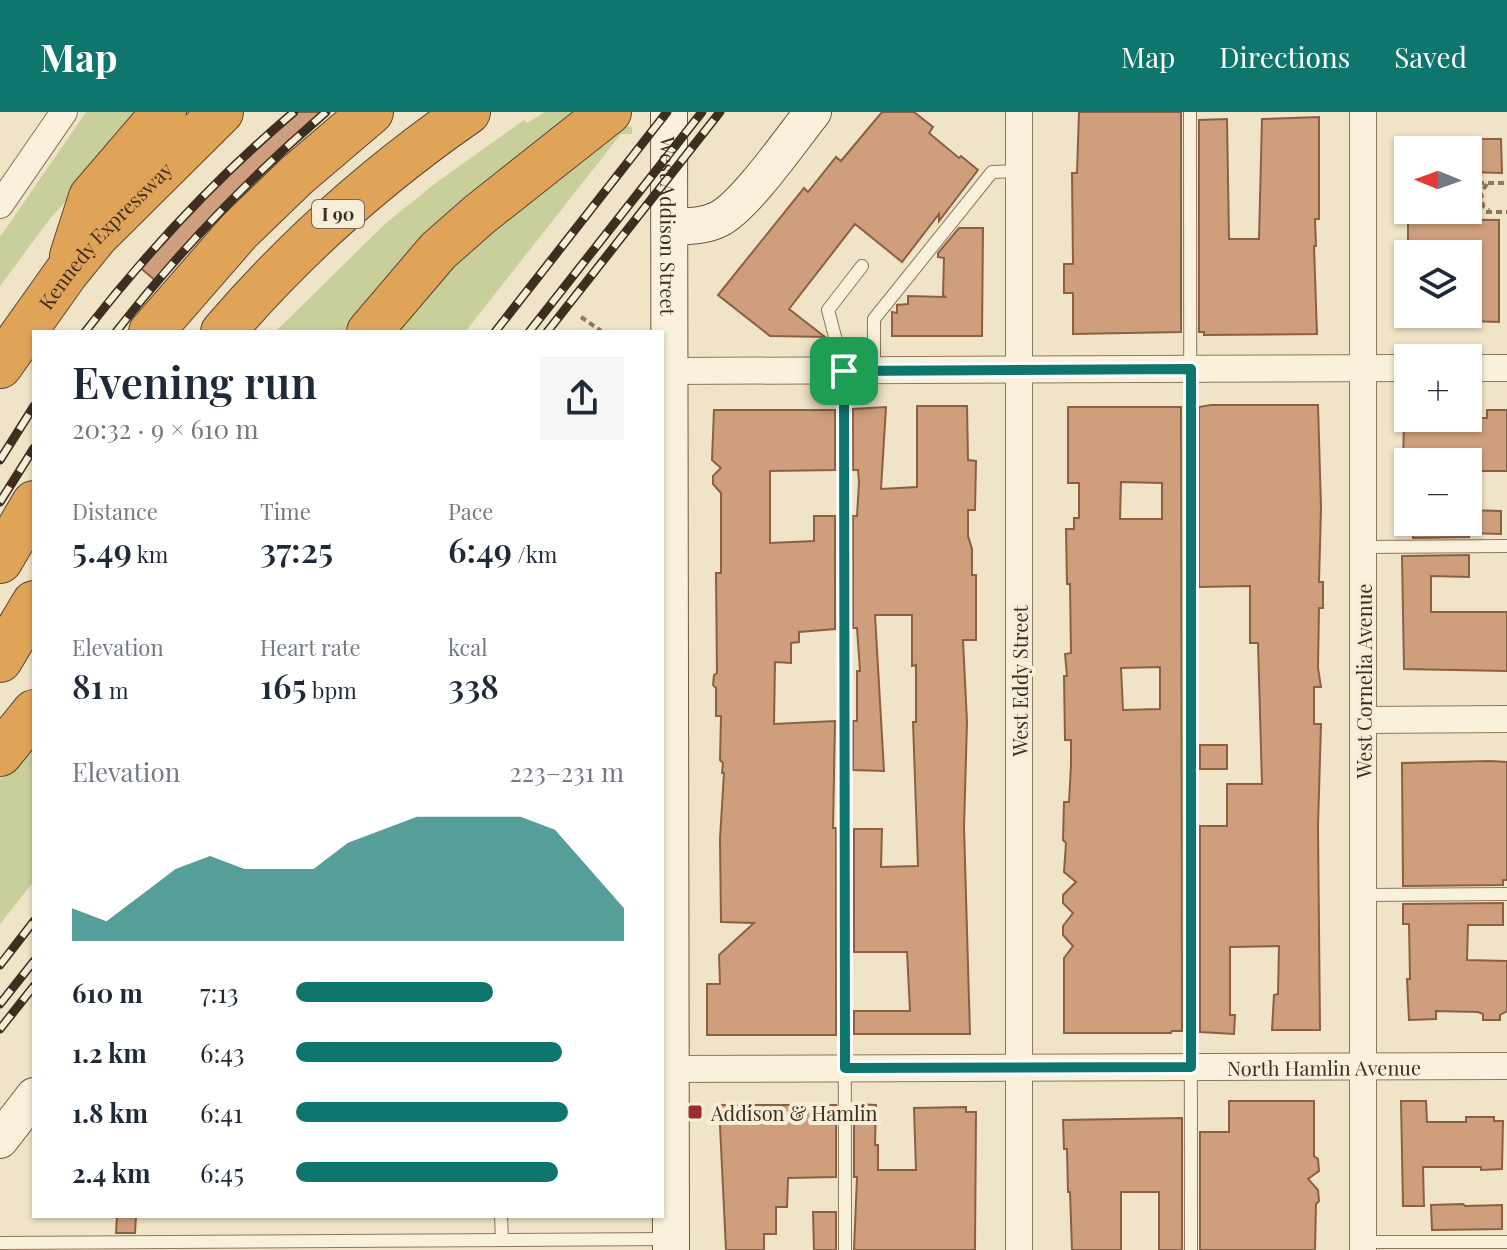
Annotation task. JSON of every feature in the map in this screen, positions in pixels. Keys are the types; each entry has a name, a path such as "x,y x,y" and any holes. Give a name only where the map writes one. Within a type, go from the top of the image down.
{"highway":[{"path":"66,273 91,197 164,112"},
{"name":"Kennedy Expressway","path":"0,366 96,236 221,112"},
{"name":"I 90","path":"153,330 239,231 297,175 371,112"},
{"name":"I 90","path":"225,330 282,268 355,198 468,112"},
{"path":"371,330 438,251 609,112"},
{"path":"0,561 32,506"},
{"path":"0,660 32,606"},
{"path":"0,754 32,714"}],"street":[{"path":"0,205 64,112"},
{"name":"West Addison Street","path":"669,112 666,1069 671,1245"},
{"path":"670,227 701,226 729,212 813,112"},
{"name":"West Eddy Street","path":"1019,112 1019,1250"},
{"name":"West Cornelia Avenue","path":"1363,112 1363,1246"},
{"path":"666,371 1394,368"},
{"path":"1482,368 1507,368"},
{"path":"1363,720 1507,719"},
{"name":"North Hamlin Avenue","path":"666,1069 1507,1066"},
{"path":"0,1140 32,1099"}],"lane":[{"path":"1190,112 1191,1250"},
{"path":"874,371 874,319 992,172 1019,171"},
{"path":"845,1250 844,371 828,310 862,266"},
{"path":"1363,547 1507,546"},
{"path":"1363,895 1507,894"},
{"path":"501,1218 502,1240"},
{"path":"0,1243 502,1240 671,1245"},
{"path":"1363,1246 1507,1242"}],"path":[{"path":"1482,183 1507,183"},
{"path":"1488,183 1481,193 1481,200 1491,212"},
{"path":"1482,212 1507,212"},
{"path":"581,317 600,330"}],"green space":[{"path":"86,112 146,112 49,220 0,286 0,237"},
{"path":"545,112 575,112 413,248 360,308 350,330 277,330 386,223 524,120 527,123"},
{"path":"620,125 632,127 632,134 621,134 467,330 396,330 471,243"},
{"path":"32,735 32,884 0,924 0,779"}],"building":[{"path":"290,112 328,112 217,213 156,281 138,266 203,193"},
{"path":"882,112 914,112 933,127 929,133 978,170 939,221 939,214 902,262 855,224 789,309 825,337 770,336 718,295 804,188 808,192 836,157 841,161"},
{"path":"1079,112 1181,112 1181,332 1073,334 1073,293 1064,293 1064,264 1073,264 1072,173 1077,173"},
{"path":"1319,117 1319,219 1315,219 1314,246 1317,334 1204,335 1204,332 1199,332 1199,120 1227,119 1229,239 1259,239 1262,119"},
{"path":"1482,139 1501,139 1502,173 1482,172"},
{"path":"1482,220 1499,220 1499,322 1482,321 1482,240 1408,240 1408,224 1482,224"},
{"path":"959,228 983,228 982,336 892,336 892,312 897,313 897,305 908,304 908,296 945,297 944,258 938,257 938,253"},
{"path":"1318,405 1321,508 1319,582 1323,582 1323,608 1319,608 1318,668 1321,687 1314,687 1314,724 1321,724 1318,826 1320,1030 1272,1030 1274,995 1278,994 1279,946 1230,947 1230,1015 1235,1015 1234,1034 1200,1032 1200,826 1227,826 1227,784 1262,784 1258,643 1250,643 1250,586 1199,587 1199,407"},
{"path":"917,406 967,406 968,460 976,461 975,510 968,510 968,536 972,549 972,575 976,575 976,640 963,640 967,722 964,827 970,1034 854,1034 854,1011 910,1011 907,952 854,952 854,829 882,829 881,867 918,866 913,722 916,722 916,665 912,666 912,615 875,615 884,771 853,770 853,721 857,721 857,671 860,671 857,628 853,628 853,516 857,516 859,482 858,470 853,470 853,409 886,407 881,489 917,487"},
{"path":"1068,407 1181,407 1182,1031 1064,1033 1064,958 1073,946 1063,935 1063,926 1073,913 1063,903 1063,895 1076,882 1064,872 1066,843 1063,840 1064,802 1069,802 1071,765 1071,740 1065,740 1065,654 1071,653 1066,529 1074,529 1074,518 1079,518 1079,483 1068,483","holes":["1121,482 1162,483 1162,519 1120,519","1160,667 1160,709 1123,710 1121,668"]},
{"path":"714,410 835,410 835,470 770,471 770,543 814,541 814,516 835,516 835,629 799,632 799,642 791,643 791,663 775,662 774,724 835,721 836,1035 707,1035 707,984 720,984 719,955 754,923 721,922 720,839 724,773 720,760 721,716 716,716 716,688 713,685 717,673 716,573 721,573 721,493 713,484 713,476 721,468 712,460"},
{"path":"1487,410 1507,410 1507,471 1482,471 1482,448 1403,448 1404,432 1482,432 1482,418 1487,418"},
{"path":"1482,510 1501,511 1501,534 1482,533"},
{"path":"1413,536 1469,536 1469,537"},
{"path":"1469,555 1469,577 1431,576 1431,612 1507,612 1507,671 1404,669 1402,556"},
{"path":"1200,745 1227,745 1227,769 1200,769"},
{"path":"1507,762 1507,880 1503,880 1503,885 1403,886 1402,763"},
{"path":"1503,903 1503,925 1468,925 1467,960 1507,961 1507,1011 1500,1015 1500,1020 1483,1020 1483,1014 1478,1012 1436,1011 1436,1019 1409,1020 1409,924 1403,924 1403,904"},
{"path":"1229,1101 1314,1101 1314,1156 1318,1159 1319,1171 1308,1179 1318,1190 1315,1250 1200,1250 1200,1132 1229,1132"},
{"path":"1401,1101 1426,1101 1427,1122 1466,1122 1466,1117 1494,1117 1494,1121 1503,1121 1502,1169 1423,1167 1424,1206 1403,1206"},
{"path":"854,1104 876,1105 878,1170 916,1170 914,1108 966,1107 966,1112 976,1112 975,1250 854,1250 857,1177 854,1177"},
{"path":"719,1105 836,1105 836,1177 788,1178 787,1207 776,1207 776,1234 764,1234 764,1250 726,1250"},
{"path":"1182,1118 1182,1250 1159,1250 1159,1192 1121,1192 1121,1250 1072,1250 1063,1120"},
{"path":"1431,1205 1502,1205 1502,1229 1432,1230"},
{"path":"813,1212 836,1212 836,1250 814,1250"},
{"path":"117,1218 136,1218 135,1233 116,1233"}],"railway":[{"path":"87,330 184,217 237,163 294,112"},
{"path":"118,330 215,217 326,112"},
{"path":"497,330 667,112"},
{"path":"531,330 702,112"},
{"path":"549,330 720,112"},
{"path":"0,460 32,409"},
{"path":"0,502 32,451"},
{"path":"0,965 32,924"},
{"path":"0,1004 32,964"},
{"path":"0,1029 32,989"}],"place":[{"name":"Addison & Hamlin","path":"695,1112"}],"route":[{"path":"1191,369 1191,1067 845,1068 844,371 1191,369"}]}
